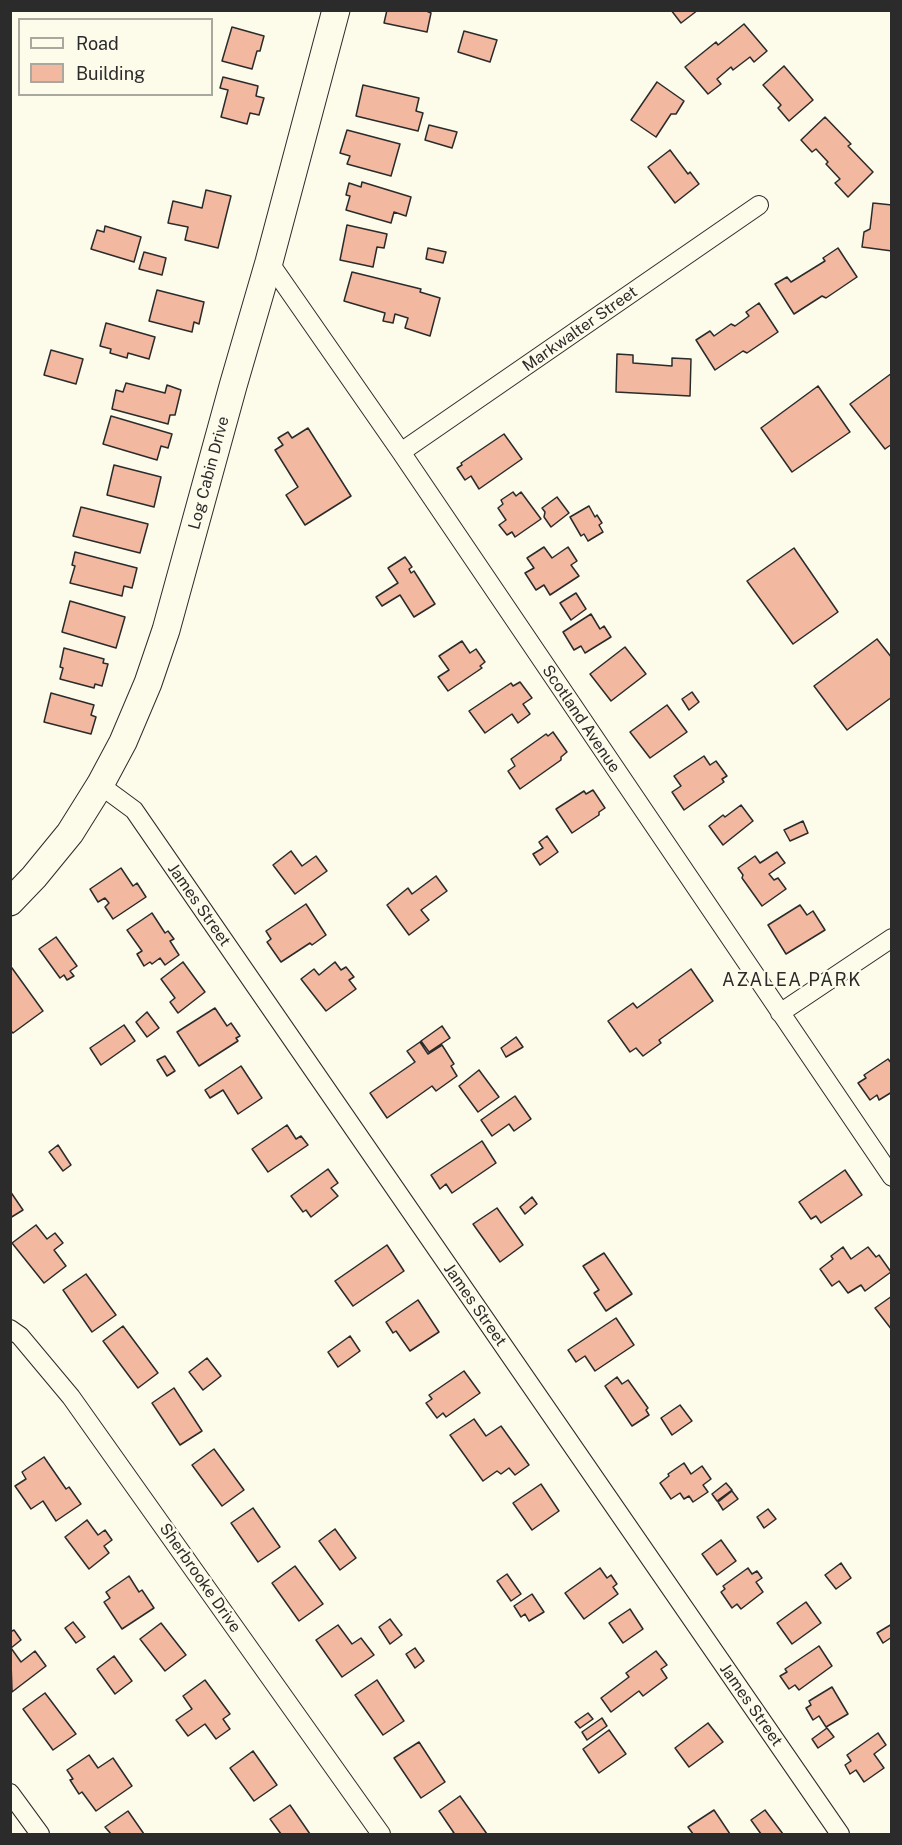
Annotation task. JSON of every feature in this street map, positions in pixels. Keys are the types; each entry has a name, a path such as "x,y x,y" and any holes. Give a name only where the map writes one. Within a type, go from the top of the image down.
{"street":[{"name":"Log Cabin Drive","path":"10,902 70,833 100,785 128,733 148,683 166,630 232,386 269,262 336,10"},
{"name":"Markwalter Street","path":"401,452 759,205"},
{"name":"Scotland Avenue","path":"269,262 401,452 891,1177"},
{"name":"James Street","path":"100,785 134,810 141,819 840,1834"},
{"path":"780,1013 891,938"},
{"name":"Sherbrooke Drive","path":"10,1329 20,1336 71,1397 381,1834"},
{"path":"10,1793 40,1834"}],"building":[{"path":"387,10 424,10 431,13 427,32 384,23"},
{"path":"671,10 698,10 681,23"},
{"path":"744,24 767,51 754,62 750,57 733,70 731,67 717,79 721,84 708,94 685,67 716,42 718,45"},
{"path":"232,27 264,36 252,69 222,61"},
{"path":"464,31 497,40 490,62 458,52"},
{"path":"784,66 813,100 789,121 778,108 781,105 763,85"},
{"path":"223,77 258,86 256,96 264,98 259,115 250,113 247,124 221,117 228,90 220,88"},
{"path":"657,82 684,101 676,114 671,114 656,137 631,120"},
{"path":"363,85 419,98 416,111 423,113 418,131 356,116"},
{"path":"825,117 851,144 848,146 873,172 848,197 835,183 840,179 826,164 828,162 816,149 812,152 801,140"},
{"path":"429,125 457,132 452,148 425,140"},
{"path":"347,130 400,144 391,176 347,164 350,156 340,153"},
{"path":"670,150 688,174 690,172 699,184 675,203 648,167"},
{"path":"362,182 411,197 406,216 394,212 391,223 346,210 350,196 346,195 349,183 361,187"},
{"path":"206,190 231,196 218,248 185,240 188,227 168,223 173,201 202,208"},
{"path":"873,203 892,205 892,251 862,247 864,232 870,229"},
{"path":"347,225 387,234 384,248 377,247 373,267 340,260"},
{"path":"105,226 141,237 134,262 91,249 97,230 104,232"},
{"path":"428,248 446,252 443,263 426,259"},
{"path":"838,248 857,277 826,298 822,296 794,314 775,284 787,277 791,282 825,261 823,258"},
{"path":"144,252 166,258 162,275 139,269"},
{"path":"352,272 421,289 420,292 440,298 430,336 405,328 408,318 395,314 393,323 383,321 385,313 344,301"},
{"path":"157,290 204,302 199,324 194,322 192,332 149,321"},
{"path":"759,303 778,332 747,353 743,351 715,370 696,340 710,331 714,336 731,324 735,326 749,316 746,312"},
{"path":"106,323 155,337 149,359 128,353 127,358 110,353 111,349 100,346"},
{"path":"51,350 83,359 76,384 44,375"},
{"path":"617,354 633,355 633,363 672,366 672,358 691,359 690,396 616,392"},
{"path":"892,373 892,444 885,449 850,404"},
{"path":"126,383 165,393 167,385 181,390 175,415 170,415 168,424 112,409 116,390 123,392"},
{"path":"818,386 850,432 792,472 761,428"},
{"path":"111,416 172,434 168,448 161,446 157,460 103,444"},
{"path":"308,428 351,496 305,525 286,495 298,487 275,450 283,445 278,438 288,432 292,438"},
{"path":"504,434 522,459 479,489 471,476 465,480 457,468"},
{"path":"114,465 161,477 154,507 107,495"},
{"path":"513,492 516,496 521,492 541,519 515,537 512,532 507,535 499,525 506,520 498,508 503,504 501,500"},
{"path":"557,497 569,513 551,527 544,517 545,512 542,508"},
{"path":"589,506 595,517 597,515 602,523 599,525 603,532 588,541 584,534 581,536 570,517"},
{"path":"81,507 148,524 140,553 73,536"},
{"path":"544,547 552,558 568,547 577,561 571,565 579,576 550,595 544,585 536,590 525,573 534,568 527,558"},
{"path":"794,548 838,612 793,644 747,581"},
{"path":"75,552 137,568 132,588 124,586 122,596 70,583 75,566 72,565"},
{"path":"405,557 412,567 409,569 411,573 414,571 435,604 414,617 400,595 382,606 376,597 398,583 388,568"},
{"path":"576,593 586,609 571,620 560,603"},
{"path":"70,601 125,617 116,648 62,632"},
{"path":"591,614 600,629 604,626 611,637 585,653 581,646 574,650 563,632"},
{"path":"877,639 892,658 892,697 847,730 814,686"},
{"path":"462,641 470,653 476,649 485,662 480,666 482,668 448,691 438,677 449,670 439,656"},
{"path":"625,647 646,674 611,701 590,674"},
{"path":"64,648 104,659 103,663 108,664 102,686 95,684 94,688 60,679"},
{"path":"520,682 532,698 523,704 530,714 518,723 512,714 485,733 469,711 511,683 513,686"},
{"path":"692,692 699,702 689,710 682,699"},
{"path":"51,693 94,705 91,715 96,717 91,734 44,722"},
{"path":"667,705 687,732 650,758 630,732"},
{"path":"553,732 567,752 561,760 520,789 508,771 515,766 511,759 546,734 548,736"},
{"path":"704,756 710,765 716,761 727,776 722,779 724,782 684,810 672,792 681,786 674,776"},
{"path":"593,790 605,808 599,812 599,815 572,833 556,809 584,791 586,794"},
{"path":"741,805 753,821 723,845 709,826"},
{"path":"803,821 808,833 790,841 784,830"},
{"path":"547,836 558,852 540,865 533,854 543,848 539,842"},
{"path":"291,851 302,866 316,856 327,871 295,894 273,865"},
{"path":"777,852 785,863 769,874 774,880 778,878 786,889 762,906 742,878 743,875 738,868 755,856 760,863"},
{"path":"121,868 133,886 137,883 146,897 113,919 105,907 109,903 105,898 98,902 90,889"},
{"path":"436,876 447,891 421,910 429,920 409,935 387,905 408,888 412,894"},
{"path":"306,904 326,935 281,962 267,942 271,939 266,931"},
{"path":"800,905 807,915 813,911 825,930 786,954 768,925"},
{"path":"152,913 165,933 168,931 174,939 170,941 179,955 165,965 160,958 144,966 137,954 142,951 127,930"},
{"path":"56,937 77,966 70,971 74,976 67,980 64,975 60,978 39,949"},
{"path":"183,962 205,992 178,1013 170,1002 175,998 161,979"},
{"path":"335,962 341,970 346,967 354,977 349,980 356,989 326,1011 301,979 314,969 319,975"},
{"path":"12,968 43,1011 13,1033 10,1030 10,970"},
{"path":"691,969 713,1001 659,1040 661,1043 643,1056 636,1048 630,1052 608,1021 633,1003 637,1008"},
{"path":"215,1008 227,1026 231,1023 240,1036 236,1038 238,1041 199,1066 177,1032"},
{"path":"147,1012 159,1028 147,1037 136,1022"},
{"path":"124,1025 135,1041 101,1065 90,1048"},
{"path":"442,1026 450,1038 429,1052 421,1041"},
{"path":"516,1037 523,1047 506,1057 501,1048"},
{"path":"420,1042 428,1054 442,1045 454,1064 451,1066 457,1076 436,1091 432,1086 387,1118 370,1093 415,1062 407,1051"},
{"path":"165,1056 175,1071 167,1076 157,1060"},
{"path":"888,1059 892,1064 892,1092 879,1100 877,1095 870,1100 858,1083 866,1078 864,1075"},
{"path":"241,1066 262,1098 238,1114 223,1090 210,1098 205,1090"},
{"path":"479,1070 499,1097 478,1112 459,1086"},
{"path":"515,1096 531,1119 514,1131 509,1124 492,1136 481,1120"},
{"path":"287,1125 296,1139 301,1136 308,1145 268,1172 252,1149"},
{"path":"482,1141 496,1163 452,1193 446,1184 440,1189 431,1175"},
{"path":"58,1145 71,1165 63,1171 49,1152"},
{"path":"328,1169 338,1183 331,1188 338,1196 311,1217 306,1210 303,1212 291,1196"},
{"path":"845,1170 862,1195 821,1223 816,1216 811,1219 799,1202"},
{"path":"10,1191 23,1210 10,1218"},
{"path":"532,1197 537,1204 525,1214 520,1207"},
{"path":"497,1208 523,1245 500,1262 473,1224"},
{"path":"36,1225 47,1239 55,1233 63,1243 54,1250 66,1266 44,1283 12,1243"},
{"path":"387,1245 404,1271 353,1306 335,1281"},
{"path":"843,1247 851,1259 868,1247 876,1257 879,1255 891,1272 865,1291 861,1285 848,1293 839,1281 832,1286 820,1269"},
{"path":"604,1253 632,1294 606,1311 594,1293 599,1290 583,1266"},
{"path":"86,1274 116,1315 92,1332 63,1290"},
{"path":"892,1296 892,1330 875,1308"},
{"path":"418,1300 439,1332 410,1351 396,1331 393,1333 386,1322"},
{"path":"616,1318 634,1345 595,1371 585,1356 576,1362 568,1350"},
{"path":"123,1326 158,1373 138,1388 103,1341"},
{"path":"350,1336 360,1351 338,1367 328,1352"},
{"path":"207,1358 221,1376 203,1390 189,1372"},
{"path":"464,1371 480,1393 446,1417 443,1413 437,1418 426,1403 432,1399 429,1395"},
{"path":"617,1377 622,1384 628,1380 648,1408 646,1410 649,1415 632,1426 605,1386"},
{"path":"174,1388 202,1431 180,1445 152,1403"},
{"path":"680,1405 692,1421 672,1435 661,1418"},
{"path":"474,1419 486,1436 501,1426 529,1465 515,1475 509,1468 501,1474 497,1471 483,1481 450,1435"},
{"path":"214,1449 244,1490 222,1506 192,1465"},
{"path":"44,1457 66,1489 69,1487 81,1504 56,1521 43,1501 31,1509 15,1486 26,1479 22,1472"},
{"path":"684,1463 691,1474 702,1466 711,1479 703,1485 708,1492 693,1502 689,1496 684,1499 680,1493 671,1499 660,1483"},
{"path":"726,1483 732,1490 717,1501 712,1494"},
{"path":"541,1484 559,1511 532,1530 513,1503"},
{"path":"732,1491 738,1499 723,1510 718,1502"},
{"path":"253,1508 280,1547 258,1562 231,1523"},
{"path":"768,1509 776,1519 764,1528 757,1517"},
{"path":"87,1520 98,1535 105,1530 112,1540 104,1546 109,1553 89,1569 65,1537"},
{"path":"335,1529 356,1558 340,1570 319,1541"},
{"path":"721,1540 736,1561 717,1575 702,1554"},
{"path":"841,1563 851,1578 836,1589 825,1575"},
{"path":"295,1566 323,1604 299,1621 272,1583"},
{"path":"600,1568 607,1578 611,1575 617,1584 613,1587 618,1594 584,1619 565,1593"},
{"path":"748,1568 752,1574 757,1571 762,1578 756,1582 763,1592 741,1609 737,1604 732,1608 721,1592 725,1589 723,1586"},
{"path":"507,1574 521,1594 511,1601 497,1581"},
{"path":"129,1576 139,1592 142,1590 154,1608 122,1629 104,1602 110,1598 106,1592"},
{"path":"532,1594 544,1612 529,1621 525,1614 521,1617 514,1606"},
{"path":"806,1602 821,1623 792,1644 777,1623"},
{"path":"630,1609 643,1629 623,1643 609,1623"},
{"path":"390,1619 402,1635 390,1644 379,1627"},
{"path":"73,1622 85,1637 76,1643 65,1628"},
{"path":"161,1623 186,1655 165,1671 140,1639"},
{"path":"892,1624 892,1637 883,1643 877,1633"},
{"path":"338,1625 352,1644 361,1638 374,1655 342,1677 316,1640"},
{"path":"14,1630 21,1640 11,1648 21,1662 35,1651 46,1666 12,1692 10,1632"},
{"path":"819,1646 832,1666 799,1690 795,1685 789,1689 780,1676 787,1672 785,1669"},
{"path":"415,1648 424,1661 415,1668 406,1654"},
{"path":"656,1651 667,1665 661,1669 667,1678 643,1696 639,1691 611,1712 601,1698 629,1677 626,1673"},
{"path":"114,1656 132,1681 115,1694 97,1669"},
{"path":"205,1680 230,1714 223,1719 230,1729 216,1739 205,1724 188,1736 176,1720 192,1709 183,1696"},
{"path":"377,1680 404,1721 383,1735 355,1695"},
{"path":"832,1687 848,1714 826,1727 819,1716 813,1720 806,1708 811,1705 809,1701"},
{"path":"45,1693 76,1734 53,1750 23,1709"},
{"path":"588,1713 593,1719 580,1728 575,1722"},
{"path":"602,1718 607,1726 587,1740 582,1732"},
{"path":"708,1723 723,1742 689,1767 675,1748"},
{"path":"827,1728 834,1737 818,1748 812,1739"},
{"path":"609,1730 626,1754 599,1773 583,1749"},
{"path":"878,1733 886,1745 874,1754 884,1768 864,1782 856,1770 850,1774 845,1765 851,1761 847,1755"},
{"path":"419,1742 445,1782 421,1798 394,1758"},
{"path":"253,1751 277,1785 254,1801 230,1768"},
{"path":"89,1755 98,1768 113,1758 132,1786 96,1811 82,1792 79,1794 67,1770"},
{"path":"460,1796 487,1834 451,1834 454,1833 439,1811"},
{"path":"290,1805 310,1834 281,1834 270,1819"},
{"path":"714,1810 730,1834 693,1834 688,1827"},
{"path":"765,1810 783,1834 761,1834 751,1820"},
{"path":"128,1811 144,1834 111,1834 105,1827"}],"district":[{"name":"AZALEA PARK","path":"792,980"}]}
